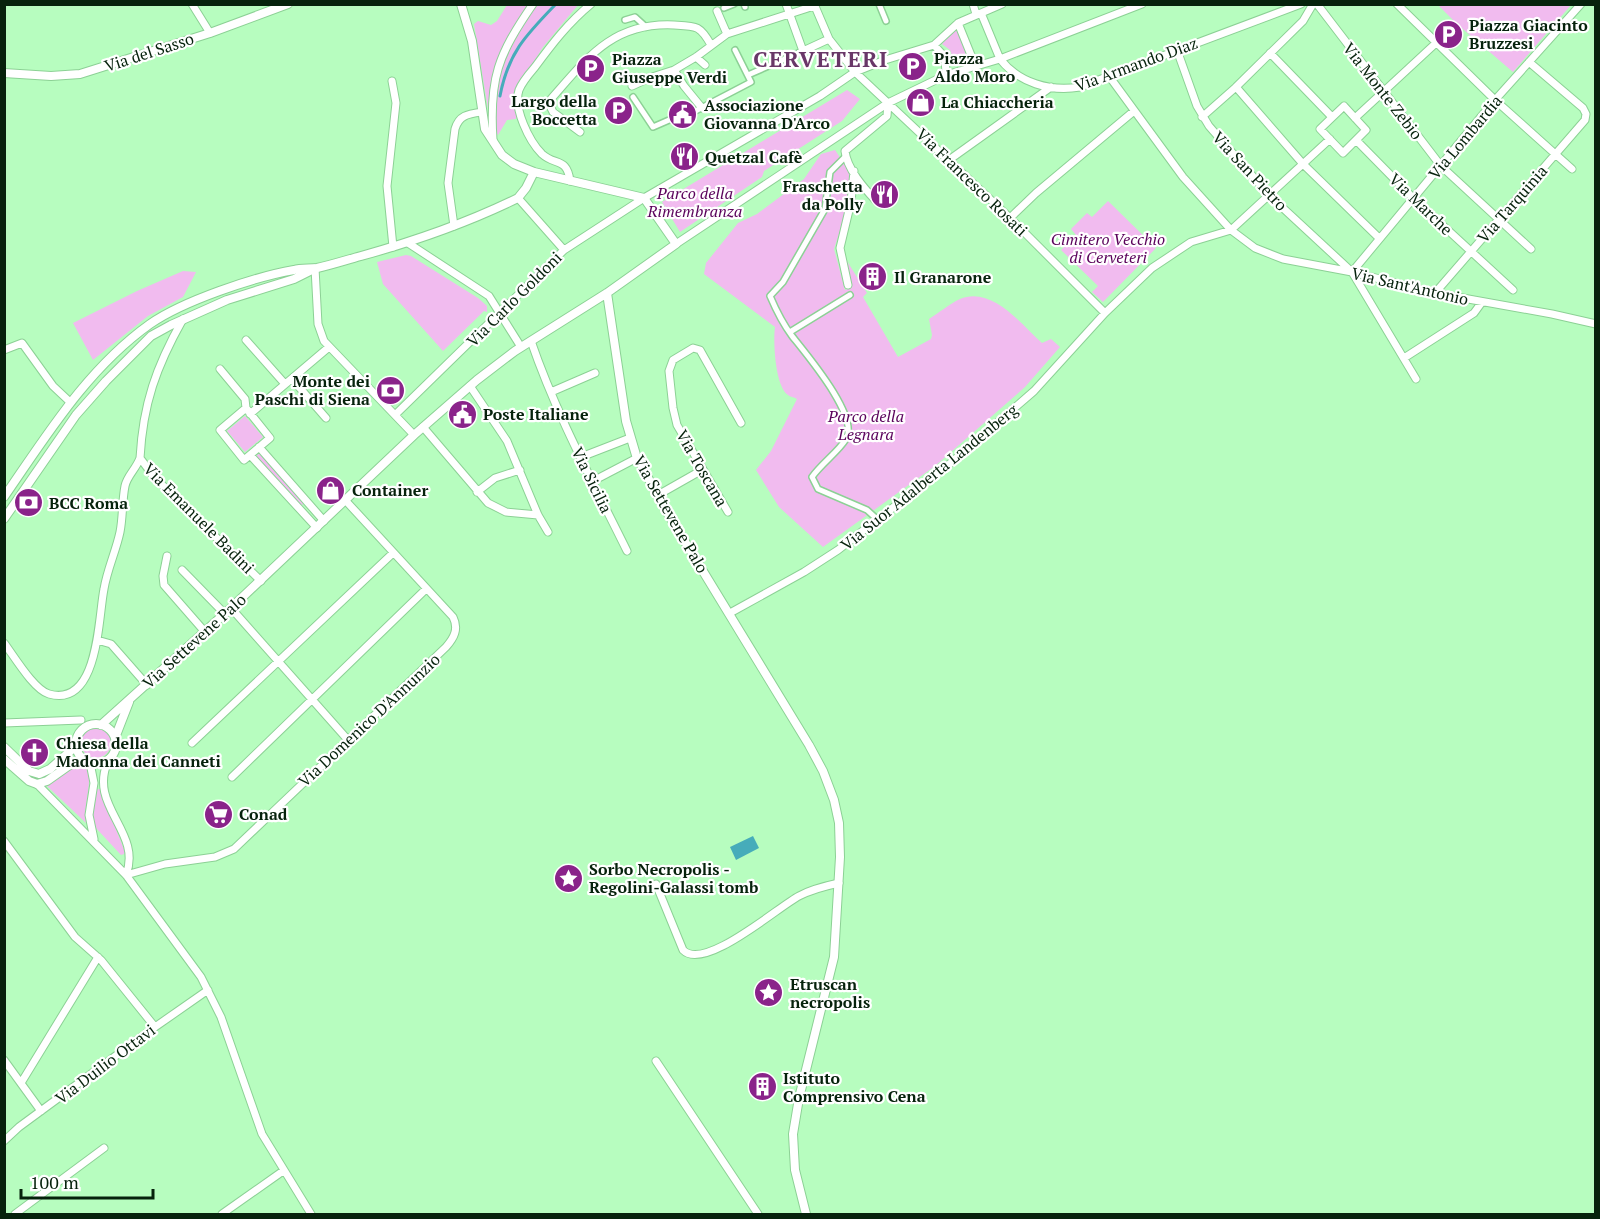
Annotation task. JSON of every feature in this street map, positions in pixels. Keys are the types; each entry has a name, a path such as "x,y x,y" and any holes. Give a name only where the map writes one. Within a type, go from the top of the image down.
{"street":[{"path":"192,4 210,33"},
{"name":"Via del Sasso","path":"4,73 45,76 80,74 210,33 288,4"},
{"path":"461,4 471,35 486,131 497,149 507,160 534,172 644,198 676,244"},
{"path":"493,140 492,97 496,70 509,40 533,4"},
{"path":"570,181 567,168 544,156 537,147 520,114 518,96 521,85 557,37 591,4"},
{"path":"727,34 720,10 734,4"},
{"path":"786,4 803,51"},
{"path":"879,4 886,21"},
{"path":"973,4 1000,59"},
{"path":"632,86 674,70 749,22 789,15 814,5 829,39 855,72 934,45 958,23 1002,4"},
{"path":"607,294 676,244 888,103 946,75 1000,59 1142,4"},
{"name":"Via Armando Diaz","path":"1000,59 1020,78 1051,87 1077,87 1301,4"},
{"path":"1202,117 1236,87 1305,18 1315,4"},
{"name":"Via Monte Zebio","path":"1315,4 1441,166 1531,249"},
{"path":"1397,4 1495,100 1572,169"},
{"name":"Via Lombardia","path":"1352,272 1495,100 1581,4"},
{"path":"625,20 635,17 646,27"},
{"path":"958,23 975,65"},
{"path":"580,132 553,112 550,99 603,44 624,33 663,25 698,28 705,33 711,45"},
{"path":"748,75 829,39"},
{"path":"1355,118 1436,43"},
{"path":"934,45 945,57 946,75"},
{"path":"633,97 652,127 676,117 682,118 752,82 735,50"},
{"name":"Via San Pietro","path":"1177,50 1202,117 1270,196 1352,272"},
{"path":"1270,53 1332,117"},
{"path":"696,57 705,65"},
{"name":"Via Tarquinia","path":"1435,293 1584,122 1586,114 1583,108 1530,62"},
{"path":"674,70 702,108"},
{"name":"Via Francesco Rosati","path":"855,72 1010,218 1105,313"},
{"name":"Via Carlo Goldoni","path":"395,415 564,250 644,198 820,96 855,72"},
{"name":"Via Sant'Antonio","path":"1109,76 1176,169 1231,230 1251,246 1275,256 1435,293 1596,324"},
{"path":"392,81 396,106 387,191 393,247"},
{"path":"949,160 1051,87"},
{"path":"1236,87 1303,164 1379,238"},
{"path":"876,201 845,157 845,151 887,116 888,103"},
{"path":"1344,106 1355,118 1366,130 1342,153 1320,129 1344,106"},
{"path":"1010,218 1036,193 1134,111"},
{"path":"454,226 448,183 455,129 462,117 482,112"},
{"path":"1231,230 1330,139"},
{"name":"Via Marche","path":"1356,140 1413,198 1514,290"},
{"path":"845,157 830,172 825,209 783,282 770,296 778,314 846,414 849,430 846,439 812,477 818,489 867,510 878,520"},
{"path":"848,285 840,248 851,202 854,171"},
{"path":"4,498 70,402 99,370 139,332 168,313 252,281 294,270 315,268 408,243 454,226 518,198 534,172"},
{"path":"518,198 564,250"},
{"name":"Via Suor Adalberta Landenberg","path":"730,614 816,565 961,455 1022,403 1105,313 1152,268 1178,249 1199,239 1231,230"},
{"path":"408,243 493,300 521,347"},
{"path":"4,519 60,437 94,394 148,339 183,319 245,294 300,276 315,268"},
{"path":"315,268 318,324 322,338 414,435"},
{"path":"1352,272 1416,379"},
{"name":"Via Settevene Palo","path":"101,725 261,581 414,435 470,386 521,347 607,294 630,438 638,458 809,746 830,787 839,823 839,883 834,957 794,1127 795,1170 806,1215"},
{"path":"790,332 850,295"},
{"path":"1404,358 1474,313 1482,302"},
{"name":"Via Emanuele Badini","path":"183,319 154,378 145,411 140,458 156,478 261,581"},
{"path":"246,340 285,384"},
{"name":"Via Sicilia","path":"531,341 551,392 627,552"},
{"path":"4,350 22,343 52,386 70,402"},
{"path":"220,369 245,399 248,411 270,438 244,460 220,430 248,411 292,379 329,347"},
{"name":"Via Toscana","path":"728,512 702,470 674,417 669,371 673,360 691,349 700,350 741,423"},
{"path":"551,392 595,373"},
{"path":"292,379 326,418"},
{"path":"470,386 503,434 538,515 548,532"},
{"path":"423,427 488,503 502,510 538,515"},
{"path":"581,457 630,438"},
{"path":"259,447 324,521"},
{"path":"250,455 317,528"},
{"path":"4,643 35,684 46,693 64,695 79,685 91,666 97,640 104,587 121,525 125,484 136,469 140,458"},
{"path":"593,482 638,458"},
{"path":"477,492 495,478 520,470"},
{"path":"658,495 702,470"},
{"name":"Via Domenico D'Annunzio","path":"126,875 165,864 215,857 234,849 453,638 456,629 454,620 346,501"},
{"path":"192,743 393,553"},
{"path":"167,556 163,573 164,585 205,632"},
{"path":"182,570 228,611 278,661 348,740"},
{"path":"232,777 426,589"},
{"path":"97,640 111,644 147,685"},
{"name":"Via Settevene Palo","path":"115,738 131,699"},
{"path":"4,723 81,720"},
{"path":"94,839 89,819 94,783 87,761 78,753 76,746 78,735 91,724 109,729 115,738 116,748 103,772 103,788 128,844 130,860 126,875"},
{"path":"4,747 29,771 39,774 50,769 76,746"},
{"path":"4,759 30,781 37,784 94,839 161,920 208,990 226,1031 259,1127 311,1215"},
{"path":"37,784 47,781 71,764 87,761 102,763 109,759"},
{"path":"4,841 75,937 98,957 155,1027"},
{"path":"656,884 681,946 685,952 694,955 705,953 737,938 802,894 839,883"},
{"path":"21,1083 98,957"},
{"name":"Via Duilio Ottavi","path":"4,1141 41,1111 208,990"},
{"path":"4,1060 41,1111"},
{"path":"656,1061 758,1215"},
{"path":"15,1215 104,1148"},
{"path":"222,1215 283,1171"}],"green space":[{"path":"507,5 578,5 543,47 525,76 515,99 521,114 515,119 507,120 498,135 491,127 474,24 478,21 491,25 497,21"},
{"path":"1438,5 1571,5 1513,72"},
{"path":"956,28 969,58 955,64 950,50 942,44"},
{"name":"Parco della Rimembranza","path":"847,90 860,99 842,121 764,171 762,177 680,232 662,202"},
{"name":"Parco della Legnara","path":"835,150 849,171 851,188 834,249 845,290 851,287 845,258 867,293 863,297 898,357 931,339 929,319 956,301 972,296 994,302 1015,317 1042,343 1051,339 1060,347 1025,387 935,466 823,547 779,507 756,470 771,451 797,399 788,395 780,383 774,342 775,327 704,274 706,263 738,223 757,214 804,179 821,154"},
{"name":"Cimitero Vecchio di Cerveteri","path":"1108,201 1156,248 1103,302 1092,292 1098,286 1061,250 1076,235 1071,229 1087,213 1092,217"},
{"path":"406,255 478,298 487,306 487,312 484,311 443,351 383,284 377,262"},
{"path":"183,271 196,272 183,297 148,316 93,360 73,323"},
{"path":"245,416 263,437 245,452 227,431"},
{"path":"260,453 304,503 301,506 256,456"},
{"path":"96,728 107,732 111,743 107,754 96,758 85,754 81,743 85,732"},
{"path":"81,764 88,769 89,776 86,823 47,786"},
{"path":"100,789 124,854 121,855 95,827 92,820 95,791"}],"water":[{"path":"753,836 759,848 736,860 730,847"}],"waterway":[{"path":"500,96 513,56 536,25 556,4"}],"place":[{"name":"Piazza Giacinto Bruzzesi","path":"1448,34"},
{"name":"Piazza Aldo Moro","path":"913,67"},
{"name":"Piazza Giuseppe Verdi","path":"591,68"},
{"name":"La Chiaccheria","path":"920,102"},
{"name":"Largo della Boccetta","path":"618,110"},
{"name":"Associazione Giovanna D'Arco","path":"683,114"},
{"name":"Quetzal Cafè","path":"684,157"},
{"name":"Fraschetta da Polly","path":"884,195"},
{"name":"Il Granarone","path":"873,277"},
{"name":"Monte dei Paschi di Siena","path":"391,390"},
{"name":"Poste Italiane","path":"462,414"},
{"name":"Container","path":"331,490"},
{"name":"BCC Roma","path":"28,503"},
{"name":"Chiesa della Madonna dei Canneti","path":"35,752"},
{"name":"Conad","path":"218,814"},
{"name":"Sorbo Necropolis - Regolini-Galassi tomb","path":"568,878"},
{"name":"Etruscan necropolis","path":"769,993"},
{"name":"Istituto Comprensivo Cena","path":"762,1087"}],"district":[{"name":"CERVETERI","path":"821,59"}]}
